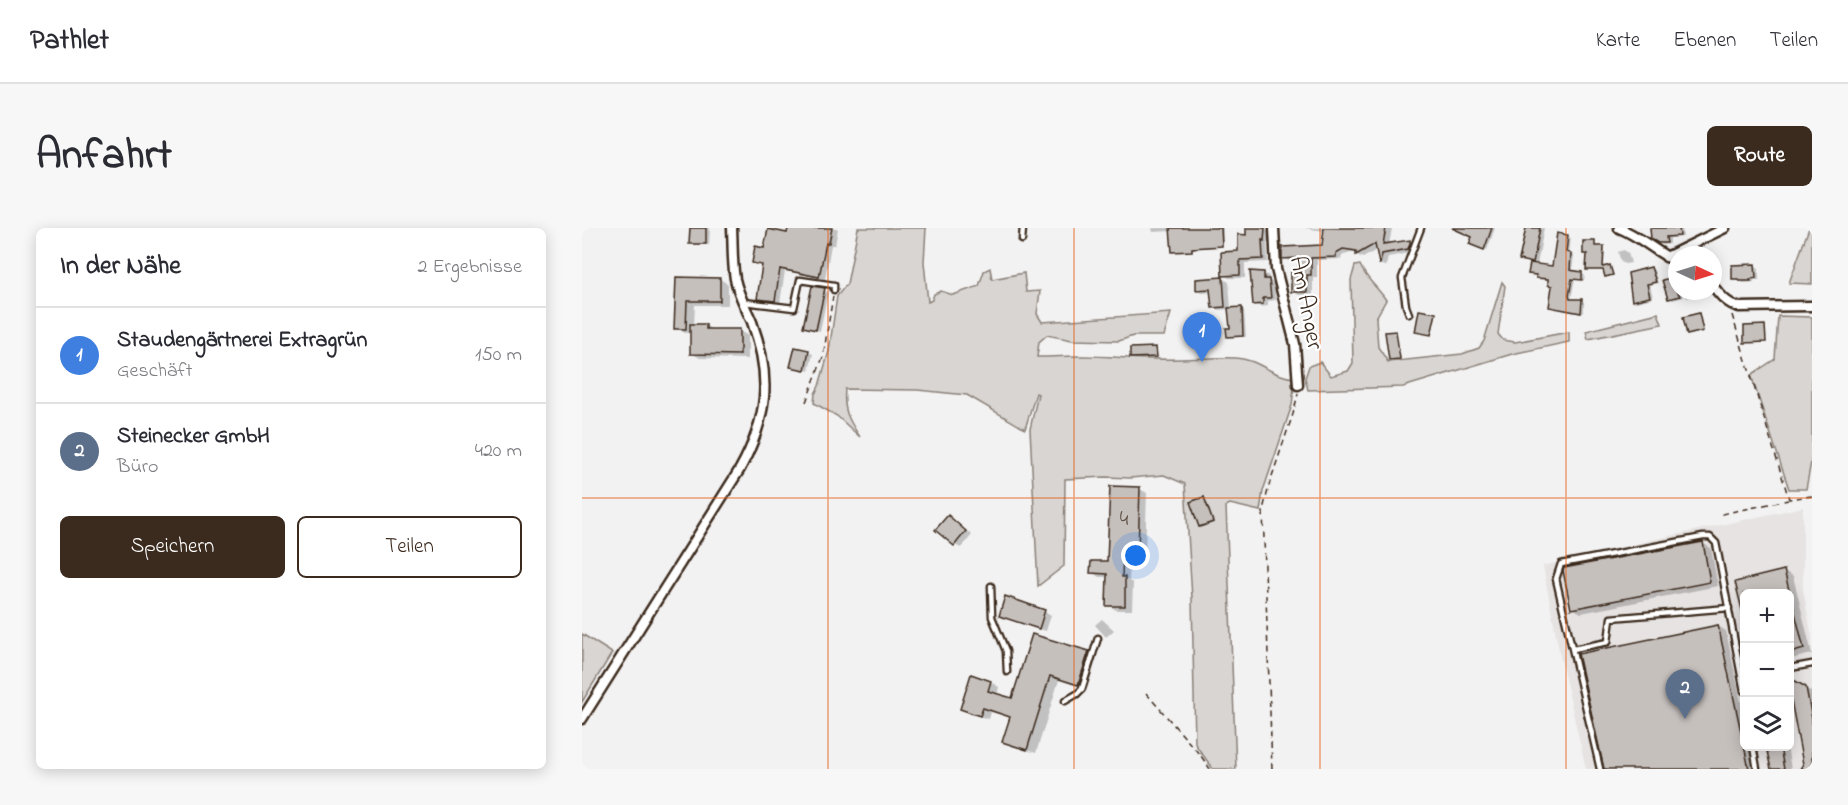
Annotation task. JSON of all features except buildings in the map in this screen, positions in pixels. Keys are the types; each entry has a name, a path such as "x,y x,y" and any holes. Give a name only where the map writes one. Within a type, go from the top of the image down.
{"street":[{"path":"582,719 744,462 755,438 765,389 763,360 735,281 732,228"},
{"name":"Am Anger","path":"1274,228 1276,269 1295,344 1298,385"},
{"path":"1619,228 1629,232 1666,257 1725,228"},
{"path":"1722,296 1735,307 1812,306"}],"lane":[{"path":"1022,240 1023,228"},
{"path":"1409,314 1402,278 1421,228"},
{"path":"744,302 794,308 800,280 834,285 834,290"},
{"path":"1600,769 1557,579 1561,564 1710,537 1716,543 1740,659"},
{"path":"991,586 992,617 1006,651 1007,672"},
{"path":"1573,649 1608,642 1611,618 1729,608"},
{"path":"1065,700 1082,689 1098,638"},
{"path":"1794,667 1812,664"},
{"path":"1754,751 1757,769"}],"path":[{"path":"806,402 823,357 834,290"},
{"path":"1728,303 1789,499"},
{"path":"1272,769 1263,510 1298,399 1298,385"},
{"path":"1722,514 1812,496"},
{"path":"1146,693 1210,769"}],"shaded area":[{"path":"858,228 926,228 924,262 928,302 932,300 934,294 941,291 953,295 979,286 984,271 990,268 992,279 1024,273 1026,292 1040,291 1037,314 1042,322 1171,313 1164,336 1133,336 1119,341 1072,340 1047,335 1039,342 1037,357 1235,358 1251,361 1278,374 1295,378 1292,405 1263,491 1260,511 1230,504 1226,506 1236,769 1213,769 1195,744 1192,598 1185,484 1164,475 1065,479 1064,566 1038,586 1030,429 1038,394 1036,393 1025,429 967,395 917,390 845,389 847,414 860,437 837,416 814,403 829,351 837,296 847,284","holes":["1204,497 1213,522 1200,527 1191,502"]},
{"path":"1809,228 1812,228 1812,284 1789,283"},
{"path":"1360,265 1365,275 1386,300 1376,318 1378,347 1388,362 1462,354 1479,348 1484,341 1502,282 1505,286 1498,334 1503,340 1515,342 1569,332 1569,342 1512,354 1403,387 1308,390 1305,378 1309,366 1320,362 1331,376 1348,371 1353,363 1351,280 1355,266"},
{"path":"1658,313 1662,324 1588,339 1586,331"},
{"path":"1778,316 1812,317 1812,457 1806,489 1789,489 1751,375 1775,359"},
{"path":"1803,507 1803,589 1812,638 1812,769 1586,769 1560,656 1543,566"},
{"path":"582,634 612,653 582,702"}],"place":[{"name":"Staudengärtnerei Extragrün","path":"1202,362"},
{"name":"Steinecker GmbH","path":"1685,719"}]}
